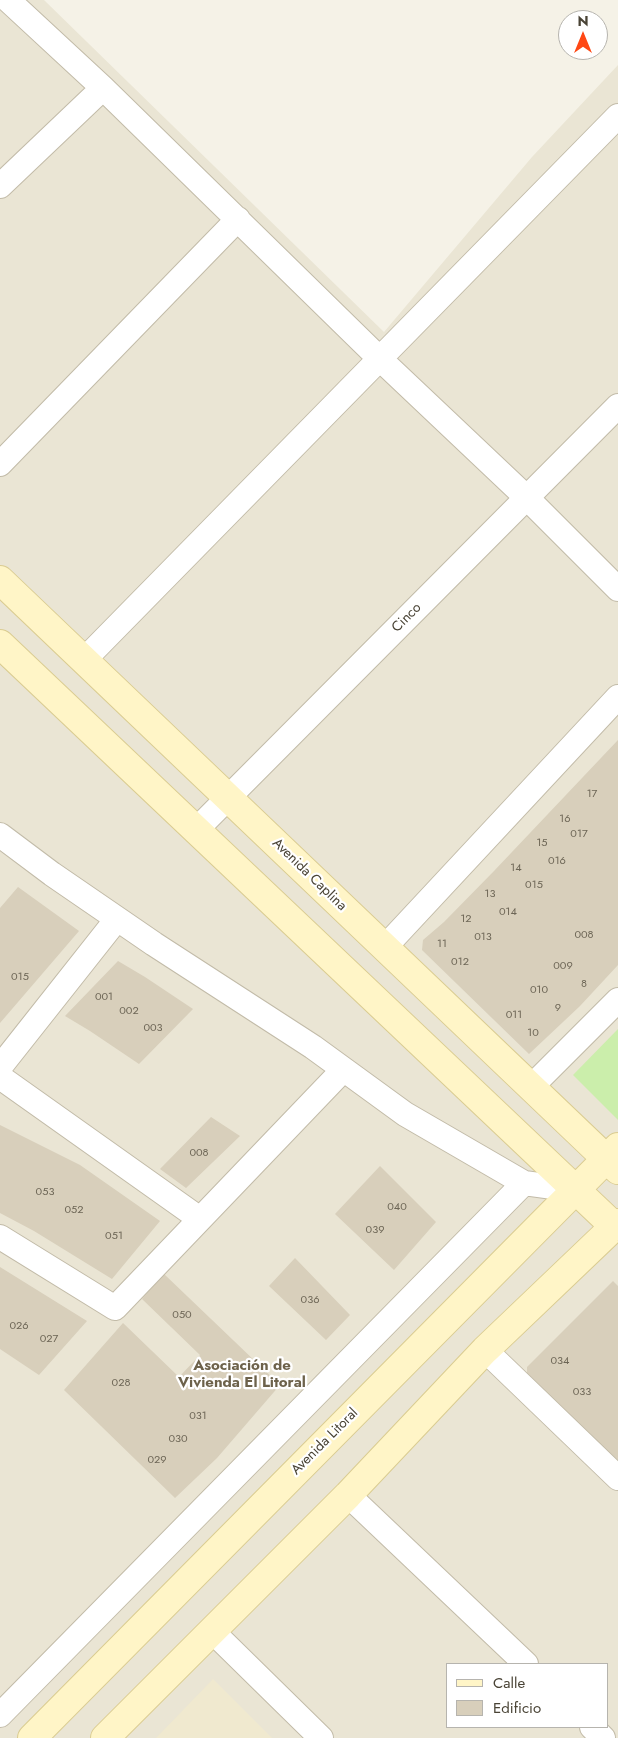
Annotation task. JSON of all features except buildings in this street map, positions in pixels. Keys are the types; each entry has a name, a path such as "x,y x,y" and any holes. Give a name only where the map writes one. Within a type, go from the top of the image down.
{"main road":[{"name":"Avenida Caplina","path":"0,580 531,1087 614,1158"},
{"path":"0,644 575,1190 616,1225 485,1350 348,1495 105,1738"},
{"name":"Avenida Litoral","path":"32,1738 575,1190 614,1158"}],"street":[{"path":"8,0 103,88 380,359 527,498 618,589"},
{"path":"0,186 103,88"},
{"path":"84,660 618,116"},
{"path":"0,464 238,219"},
{"name":"Cinco","path":"196,830 618,406"},
{"path":"385,947 618,697"},
{"path":"0,835 117,919 314,1047 405,1114 524,1183 575,1190"},
{"path":"0,1067 117,919"},
{"path":"531,1087 618,1000"},
{"path":"0,1237 115,1308 343,1070"},
{"path":"0,1077 200,1219"},
{"path":"0,1715 524,1183"},
{"path":"485,1350 618,1478"},
{"path":"348,1495 525,1663"},
{"path":"212,1632 321,1738"},
{"path":"593,1728 604,1738"}],"shaded area":[{"path":"0,0 44,0 384,332 532,157 618,65 618,1738 0,1738"},
{"path":"213,1679 272,1738 156,1738"}],"green space":[{"path":"618,1029 618,1120 573,1075"}],"district":[{"name":"Asociación de Vivienda El Litoral","path":"242,1374"}]}
